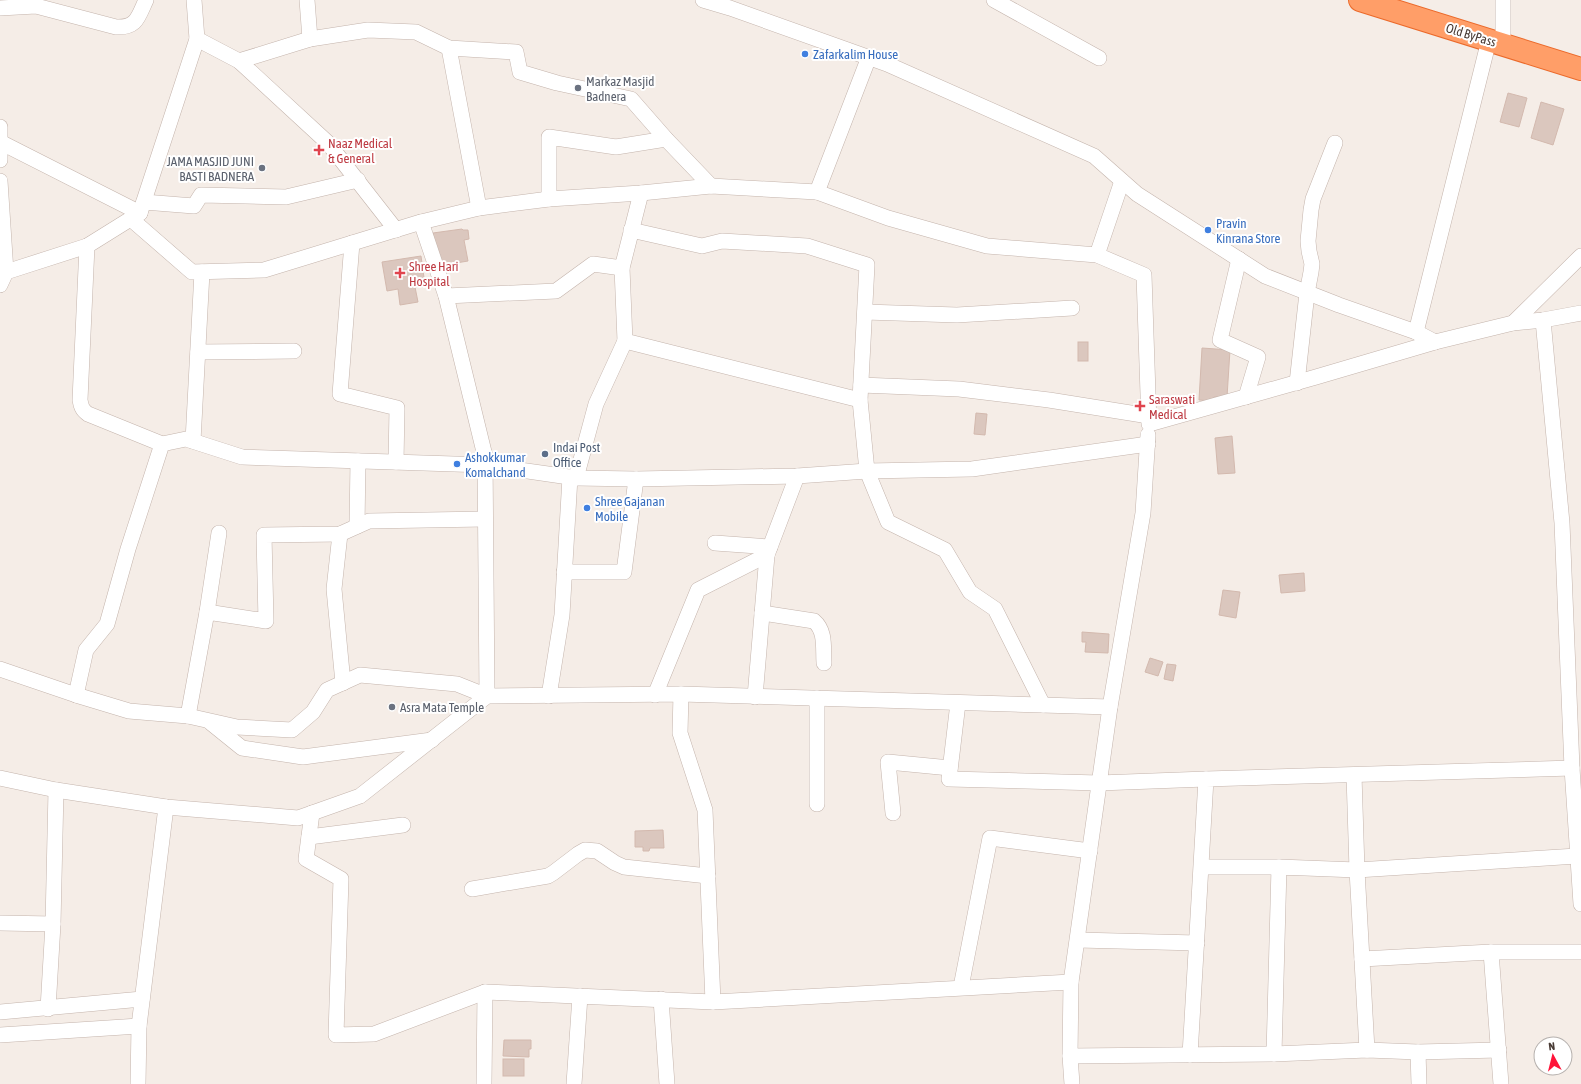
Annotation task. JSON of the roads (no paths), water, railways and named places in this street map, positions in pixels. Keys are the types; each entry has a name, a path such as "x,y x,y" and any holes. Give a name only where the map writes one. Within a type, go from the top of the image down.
{"highway":[{"name":"Old ByPass","path":"1360,0 1400,6 1496,42 1581,69"}],"street":[{"path":"0,8 36,6 116,27 123,27 129,26 137,19 146,0"},
{"path":"138,211 197,39 194,0"},
{"path":"306,0 310,39"},
{"path":"703,0 887,64 1094,156 1137,194 1265,276 1339,306 1416,332 1435,342"},
{"path":"994,0 1099,58"},
{"path":"1416,332 1496,42 1503,0"},
{"path":"238,61 310,39 368,30 416,32 449,48 516,52 520,72 557,83 631,99 666,139 712,186"},
{"path":"197,39 238,61 328,143 396,230"},
{"path":"449,48 479,208"},
{"path":"817,192 869,57"},
{"path":"0,127 0,160"},
{"path":"549,199 549,137 616,147 666,139"},
{"path":"0,142 138,211 192,272 264,270 421,222 479,208 549,199 641,194 712,186 817,192 888,218 987,246 1097,255 1144,275 1149,420 1143,513 1110,707 1071,982 1070,1056 1072,1084"},
{"path":"1297,383 1307,292 1311,272 1308,240 1313,199 1335,143"},
{"path":"0,181 3,278 87,246 138,211 194,206 201,194 286,197 358,180"},
{"path":"1097,255 1122,181"},
{"path":"550,696 562,615 564,572 573,477 596,404 625,341 622,268 641,194"},
{"path":"421,222 446,296 485,456 487,696"},
{"path":"631,230 702,246 722,241 807,246 868,265 860,400 867,471 888,522 945,550 970,592 996,609 1043,705"},
{"path":"352,243 340,394 397,408 396,462"},
{"path":"87,246 80,400 81,406 84,412 88,414 162,444 186,440 242,457 485,465 573,477 636,479 797,476 867,471 972,469 1148,444"},
{"path":"1513,323 1581,256"},
{"path":"1239,259 1220,340 1258,357 1246,397"},
{"path":"446,296 556,291 592,264 622,268"},
{"path":"193,442 202,272"},
{"path":"865,312 956,315 1072,308"},
{"path":"861,385 959,389 1049,400 1149,420 1246,397 1435,342 1513,323 1542,320 1581,313"},
{"path":"1542,320 1562,523 1575,773 1577,856 1581,904"},
{"path":"625,341 860,400"},
{"path":"198,352 294,351"},
{"path":"76,695 86,650 107,624 128,549 162,444"},
{"path":"357,526 358,461"},
{"path":"755,696 769,551 797,476"},
{"path":"564,572 624,572 636,479"},
{"path":"207,612 266,622 264,535 340,534 369,521 485,519"},
{"path":"188,716 207,612 219,533"},
{"path":"340,534 334,588 343,683"},
{"path":"715,543 769,551"},
{"path":"654,695 698,590 769,551"},
{"path":"762,613 814,621 820,626 823,633 824,663"},
{"path":"0,669 76,695 129,710 188,716 237,727 292,730 313,712 327,690 360,675 457,684 487,696 681,694 1110,707"},
{"path":"681,694 681,738 704,810 713,1002"},
{"path":"0,778 56,790 166,807 298,818 360,796 487,696"},
{"path":"817,698 817,804"},
{"path":"958,703 949,779 1099,783 1354,775 1575,773"},
{"path":"208,721 242,748 303,757 433,740"},
{"path":"893,813 888,762 950,768"},
{"path":"1354,775 1357,870 1367,1050"},
{"path":"1190,1055 1206,779"},
{"path":"48,1009 53,924 56,790"},
{"path":"138,1084 139,1026 166,807"},
{"path":"312,813 306,859 341,879 336,1035 374,1034 485,992 713,1002 1071,982"},
{"path":"309,837 403,825"},
{"path":"961,987 990,838 1090,851"},
{"path":"472,889 548,876 553,874 581,852 590,850 597,851 624,867 708,876"},
{"path":"1202,867 1279,867 1357,870 1577,856"},
{"path":"1274,1054 1279,867"},
{"path":"0,923 53,924"},
{"path":"1078,940 1197,943"},
{"path":"1362,959 1491,952 1581,952"},
{"path":"1491,952 1501,1084"},
{"path":"484,1084 485,992"},
{"path":"574,1084 580,996"},
{"path":"0,1012 48,1009 142,999"},
{"path":"661,999 667,1084"},
{"path":"0,1035 139,1026"},
{"path":"1070,1056 1274,1054 1367,1050 1418,1052 1499,1050"},
{"path":"1418,1052 1419,1084"}],"place":[{"name":"Zafarkalim House","path":"805,54"},
{"name":"Markaz Masjid Badnera","path":"578,88"},
{"name":"Naaz Medical & General","path":"319,150"},
{"name":"JAMA MASJID JUNI BASTI BADNERA","path":"262,168"},
{"name":"Pravin Kinrana Store","path":"1208,230"},
{"name":"Shree Hari Hospital","path":"400,273"},
{"name":"Saraswati Medical","path":"1140,406"},
{"name":"Indai Post Office","path":"545,454"},
{"name":"Ashokkumar Komalchand","path":"457,464"},
{"name":"Shree Gajanan Mobile","path":"587,508"},
{"name":"Asra Mata Temple","path":"392,707"}]}
